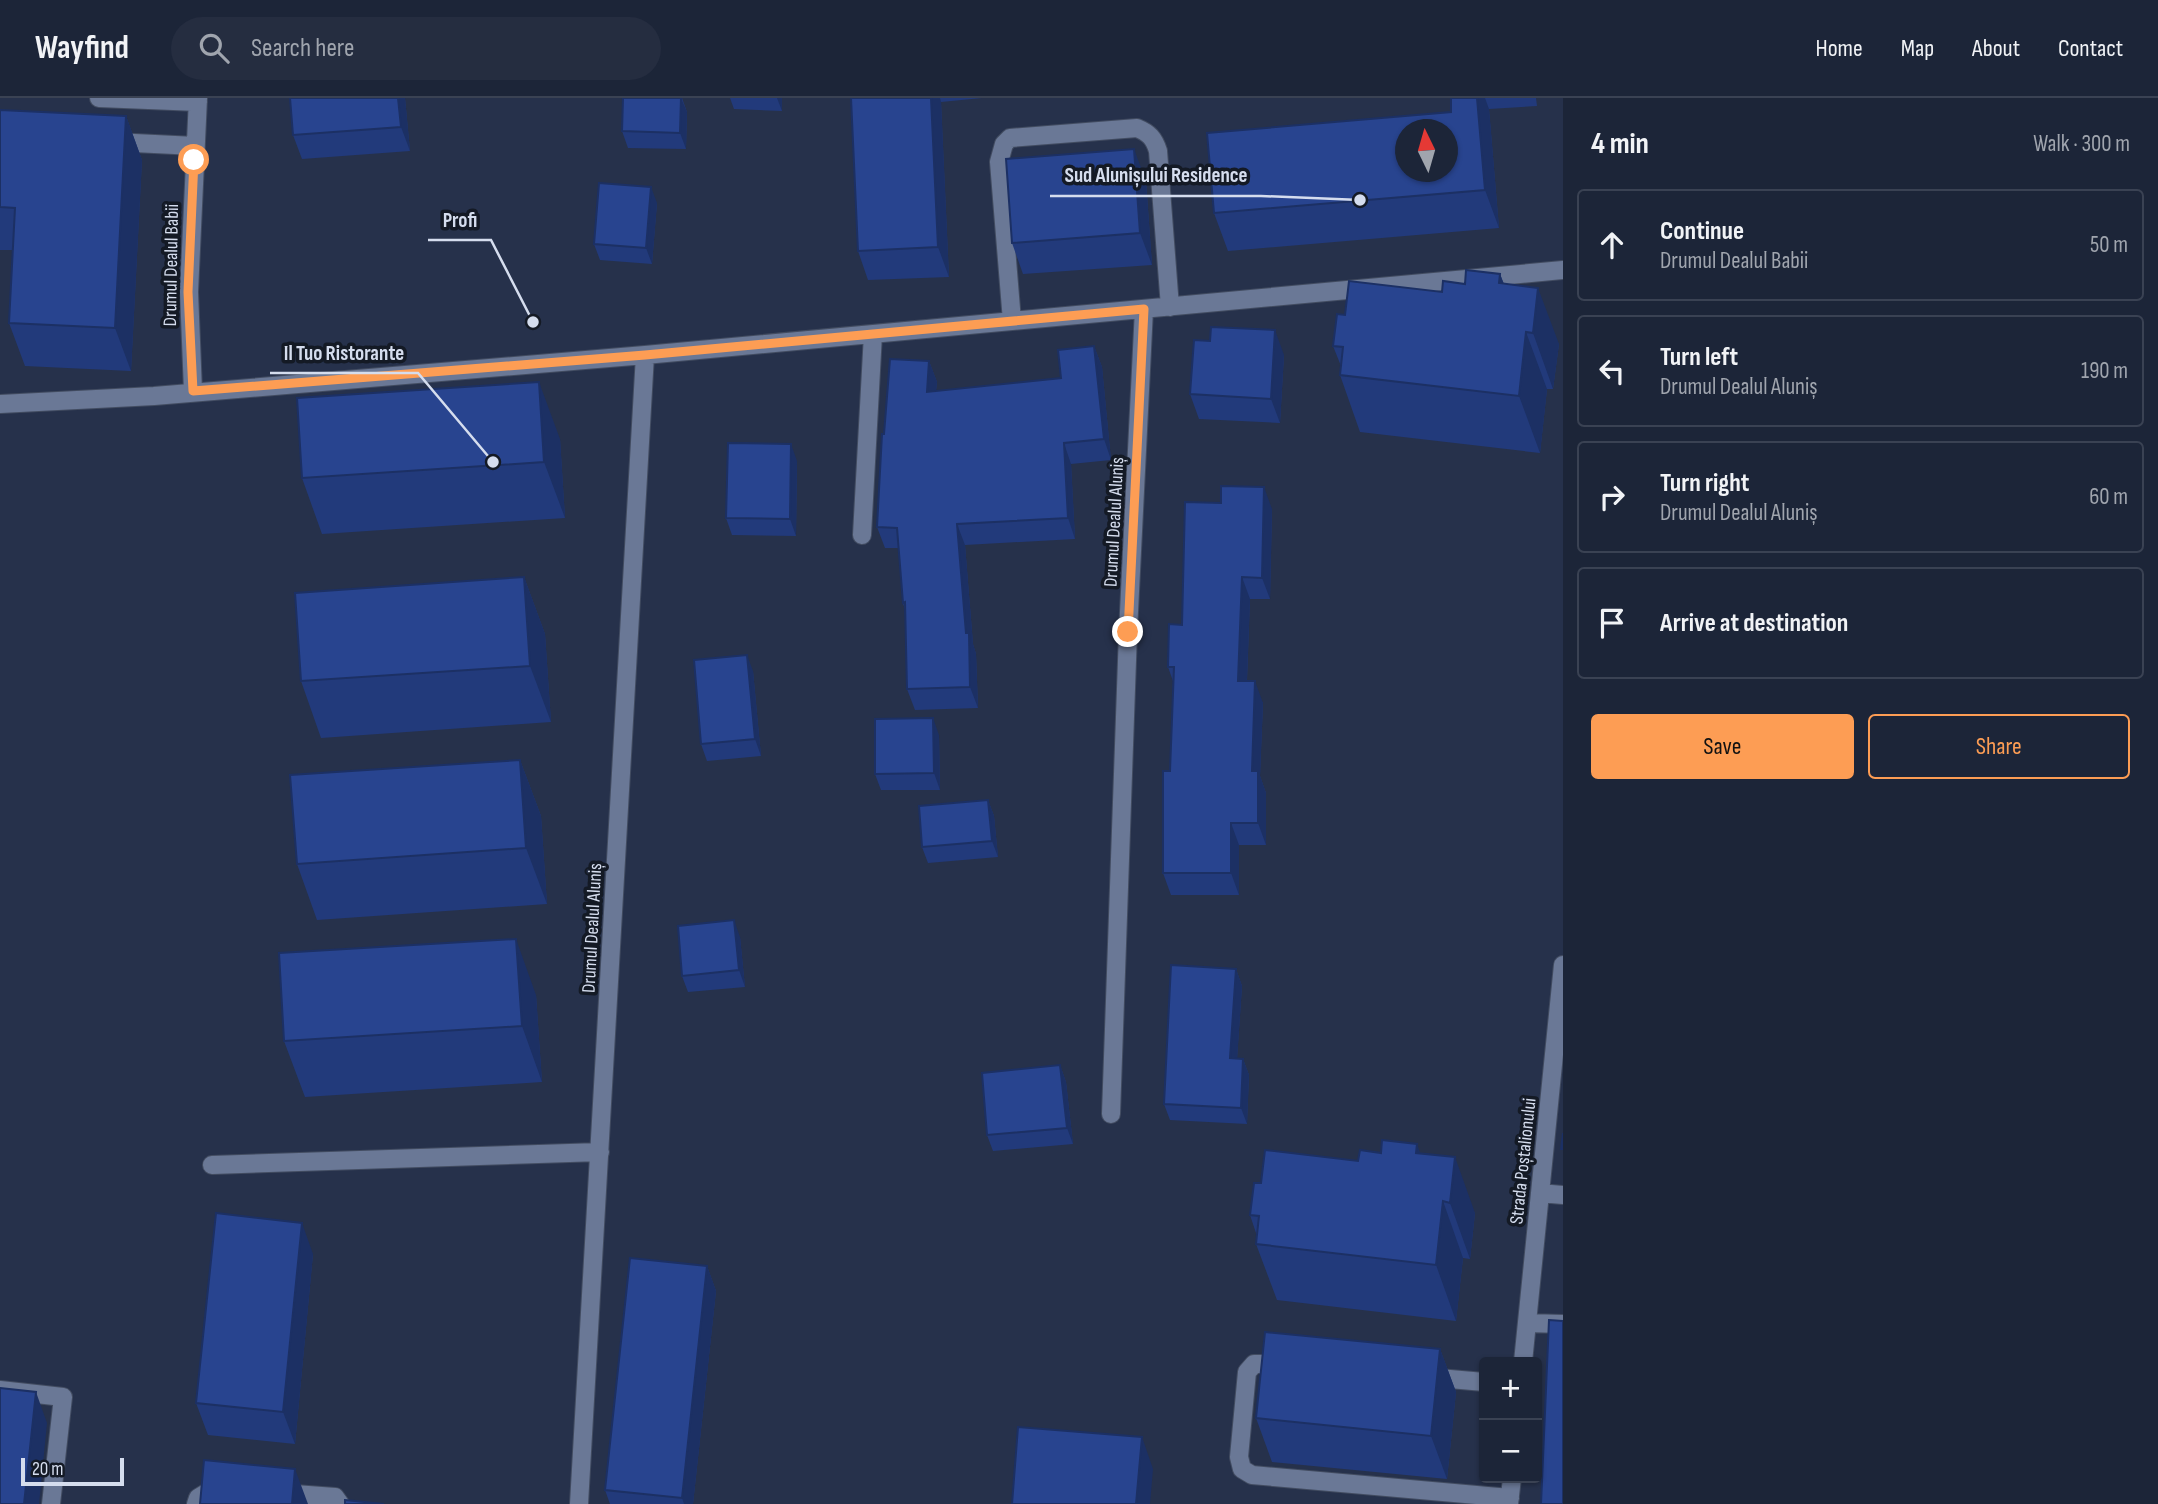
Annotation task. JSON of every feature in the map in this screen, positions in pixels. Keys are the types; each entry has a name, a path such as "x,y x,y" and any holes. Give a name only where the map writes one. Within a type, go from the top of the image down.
{"street":[{"path":"99,98 198,100"},
{"name":"Drumul Dealul Babii","path":"193,391 188,292 198,100"},
{"path":"1012,321 999,162 1003,144 1010,138 1137,128 1148,133 1158,151 1170,307"},
{"path":"97,141 195,146"},
{"path":"0,404 154,396 645,355 1563,270"},
{"name":"Drumul Dealul Aluniș","path":"1111,1114 1128,632 1144,309"},
{"path":"862,535 873,334"},
{"name":"Drumul Dealul Aluniș","path":"579,1504 645,355"},
{"name":"Strada Poștalionului","path":"1524,1357 1561,1013 1563,965"},
{"path":"212,1165 600,1152"},
{"path":"1540,1193 1563,1195"},
{"path":"1527,1323 1563,1324"},
{"path":"1308,1366 1254,1364 1247,1372 1239,1457 1241,1469 1252,1475 1509,1501 1511,1483"},
{"path":"1403,1375 1479,1382"},
{"path":"0,1390 63,1397 51,1504"},
{"path":"196,1504 198,1498 216,1487 239,1489"},
{"path":"261,1491 336,1502"}],"building":[{"path":"290,98 398,98 401,127 293,135"},
{"path":"623,98 681,98 680,133 622,131"},
{"path":"851,98 931,98 938,247 858,251"},
{"path":"1451,98 1477,98 1485,190 1214,213 1207,133 1451,112"},
{"path":"0,110 126,116 115,328 9,323 15,208 0,207"},
{"path":"1134,149 1140,233 1012,243 1006,159"},
{"path":"599,183 651,187 646,248 594,244"},
{"path":"1466,270 1500,274 1499,283 1538,288 1533,333 1526,332 1519,396 1340,375 1343,347 1333,346 1337,314 1345,315 1349,281 1442,292 1443,281 1465,284"},
{"path":"1211,327 1275,330 1271,399 1190,394 1194,340 1210,341"},
{"path":"1094,346 1104,439 1064,443 1068,518 957,524 966,633 969,633 970,687 907,689 905,602 903,603 897,528 877,527 882,434 890,359 929,361 927,392 1061,378 1058,350"},
{"path":"539,382 544,462 302,478 297,398"},
{"path":"728,443 791,444 790,519 726,518"},
{"path":"1221,486 1264,487 1262,578 1242,577 1238,681 1255,681 1252,771 1258,771 1258,823 1231,823 1231,873 1163,873 1163,771 1170,771 1174,667 1168,667 1169,624 1182,625 1185,502 1221,503"},
{"path":"524,577 530,666 301,681 295,593"},
{"path":"747,655 755,739 701,744 694,660"},
{"path":"933,718 934,773 875,774 875,719"},
{"path":"520,760 526,848 297,864 290,775"},
{"path":"988,800 992,841 922,847 919,806"},
{"path":"734,920 739,970 682,976 678,926"},
{"path":"516,939 522,1026 284,1041 279,953"},
{"path":"1171,965 1236,969 1230,1058 1243,1059 1241,1108 1164,1104"},
{"path":"1060,1065 1067,1128 987,1135 982,1073"},
{"path":"1382,1140 1417,1144 1416,1153 1455,1157 1450,1203 1443,1201 1436,1265 1256,1244 1259,1216 1250,1215 1254,1183 1261,1183 1265,1150 1358,1161 1360,1150 1381,1153"},
{"path":"216,1213 302,1223 283,1412 196,1403"},
{"path":"630,1258 707,1266 682,1498 605,1490"},
{"path":"1549,1320 1563,1321 1563,1504 1541,1504"},
{"path":"1265,1332 1440,1349 1431,1436 1256,1418"},
{"path":"0,1388 36,1392 24,1504 0,1504"},
{"path":"1018,1427 1142,1437 1136,1504 1012,1504"},
{"path":"204,1460 295,1469 292,1504 200,1504"},
{"path":"345,1500 384,1504 345,1504"}],"place":[{"name":"Sud Alunișului Residence","path":"1360,200"},
{"name":"Profi","path":"533,322"},
{"name":"Il Tuo Ristorante","path":"493,462"}],"route":[{"path":"194,160 188,292 193,391 645,355 1144,309 1128,632"}]}
